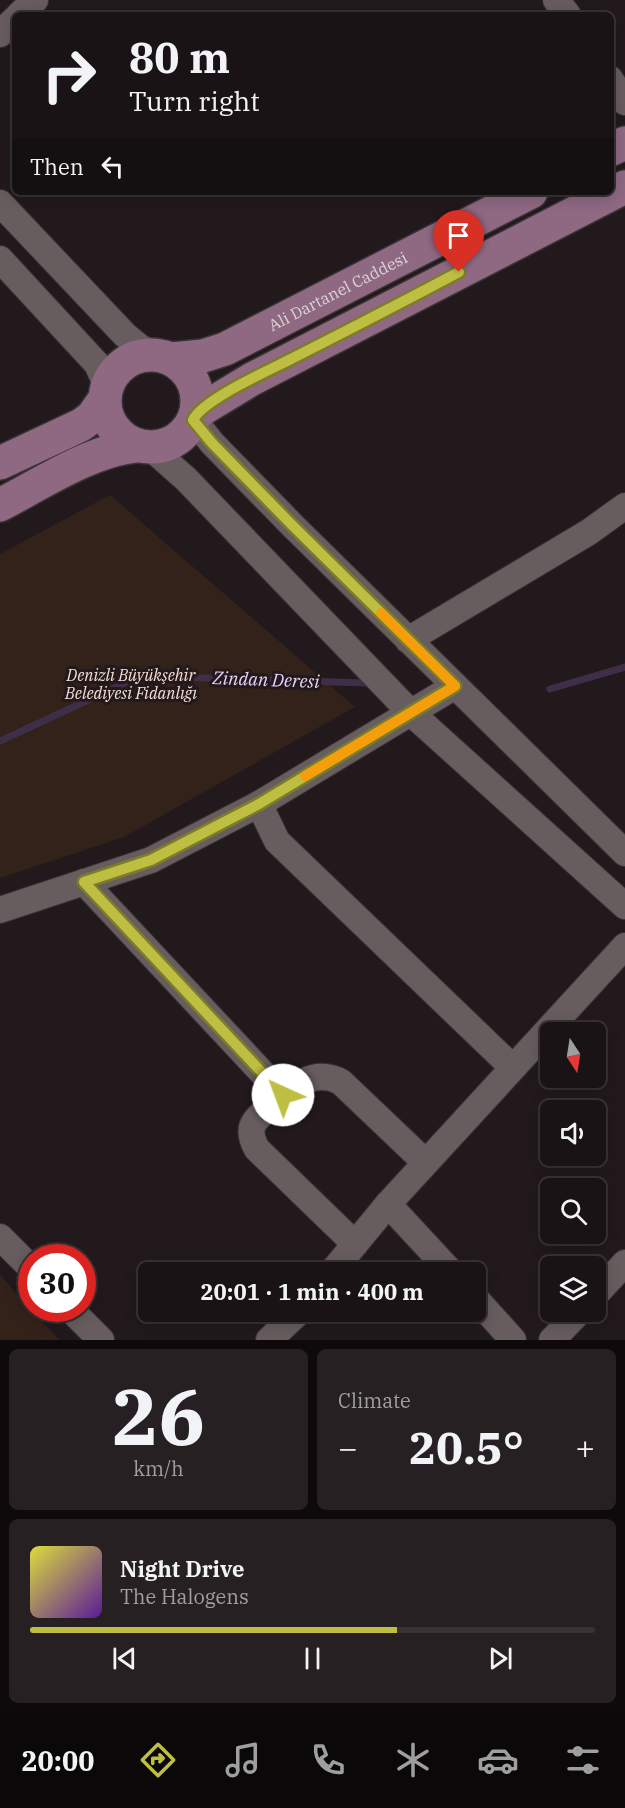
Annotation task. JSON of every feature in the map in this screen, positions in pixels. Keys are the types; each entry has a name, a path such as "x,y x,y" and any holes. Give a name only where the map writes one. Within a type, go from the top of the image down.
{"main road":[{"name":"Ali Dartanel Caddesi","path":"0,463 81,425 92,417 106,393 114,372 126,362 140,356 203,356 225,349 525,195"},
{"path":"195,416 252,379 609,195"},
{"path":"0,505 89,459 110,451 166,446 179,439 190,427 195,416 198,397 193,382 184,369 164,357"},
{"path":"106,393 106,415 113,428 123,439 144,447"}],"street":[{"path":"23,12 35,0"},
{"path":"556,0 566,12"},
{"path":"0,34 12,22"},
{"path":"614,85 625,102"},
{"path":"0,203 125,335 141,348 164,357"},
{"path":"0,259 97,364 106,393"},
{"path":"195,416 212,443 625,853"},
{"path":"144,447 186,479 410,711 625,906"},
{"path":"408,640 589,532 625,506"},
{"path":"0,910 151,860 259,804 455,686"},
{"path":"259,804 277,841 512,1067"},
{"path":"84,882 283,1095"},
{"path":"340,1262 425,1162 625,945"},
{"path":"355,1244 257,1149 253,1143 254,1124 291,1088 312,1078 323,1076 333,1078 341,1082 425,1162"},
{"path":"388,1204 442,1262"},
{"path":"0,1237 18,1255"},
{"path":"606,1283 625,1263"},
{"path":"486,1310 513,1340"},
{"path":"83,1322 101,1340"},
{"path":"268,1340 288,1322"},
{"path":"292,1340 296,1322"},
{"path":"552,1340 569,1322"}],"green space":[{"name":"Denizli Büyükşehir Belediyesi Fidanlığı","path":"110,495 355,707 124,837 0,878 0,554"},
{"path":"0,1275 18,1295 18,1322 43,1322 59,1340 0,1340"}],"waterway":[{"name":"Zindan Deresi","path":"550,689 625,667"},
{"name":"Zindan Deresi","path":"0,741 140,676 366,683"}],"slow traffic":[{"path":"305,776 455,686 381,613"}],"route":[{"path":"283,1095 84,882 151,860 259,804 455,686 293,526 212,443 193,420 196,413 216,399 459,272"}]}
